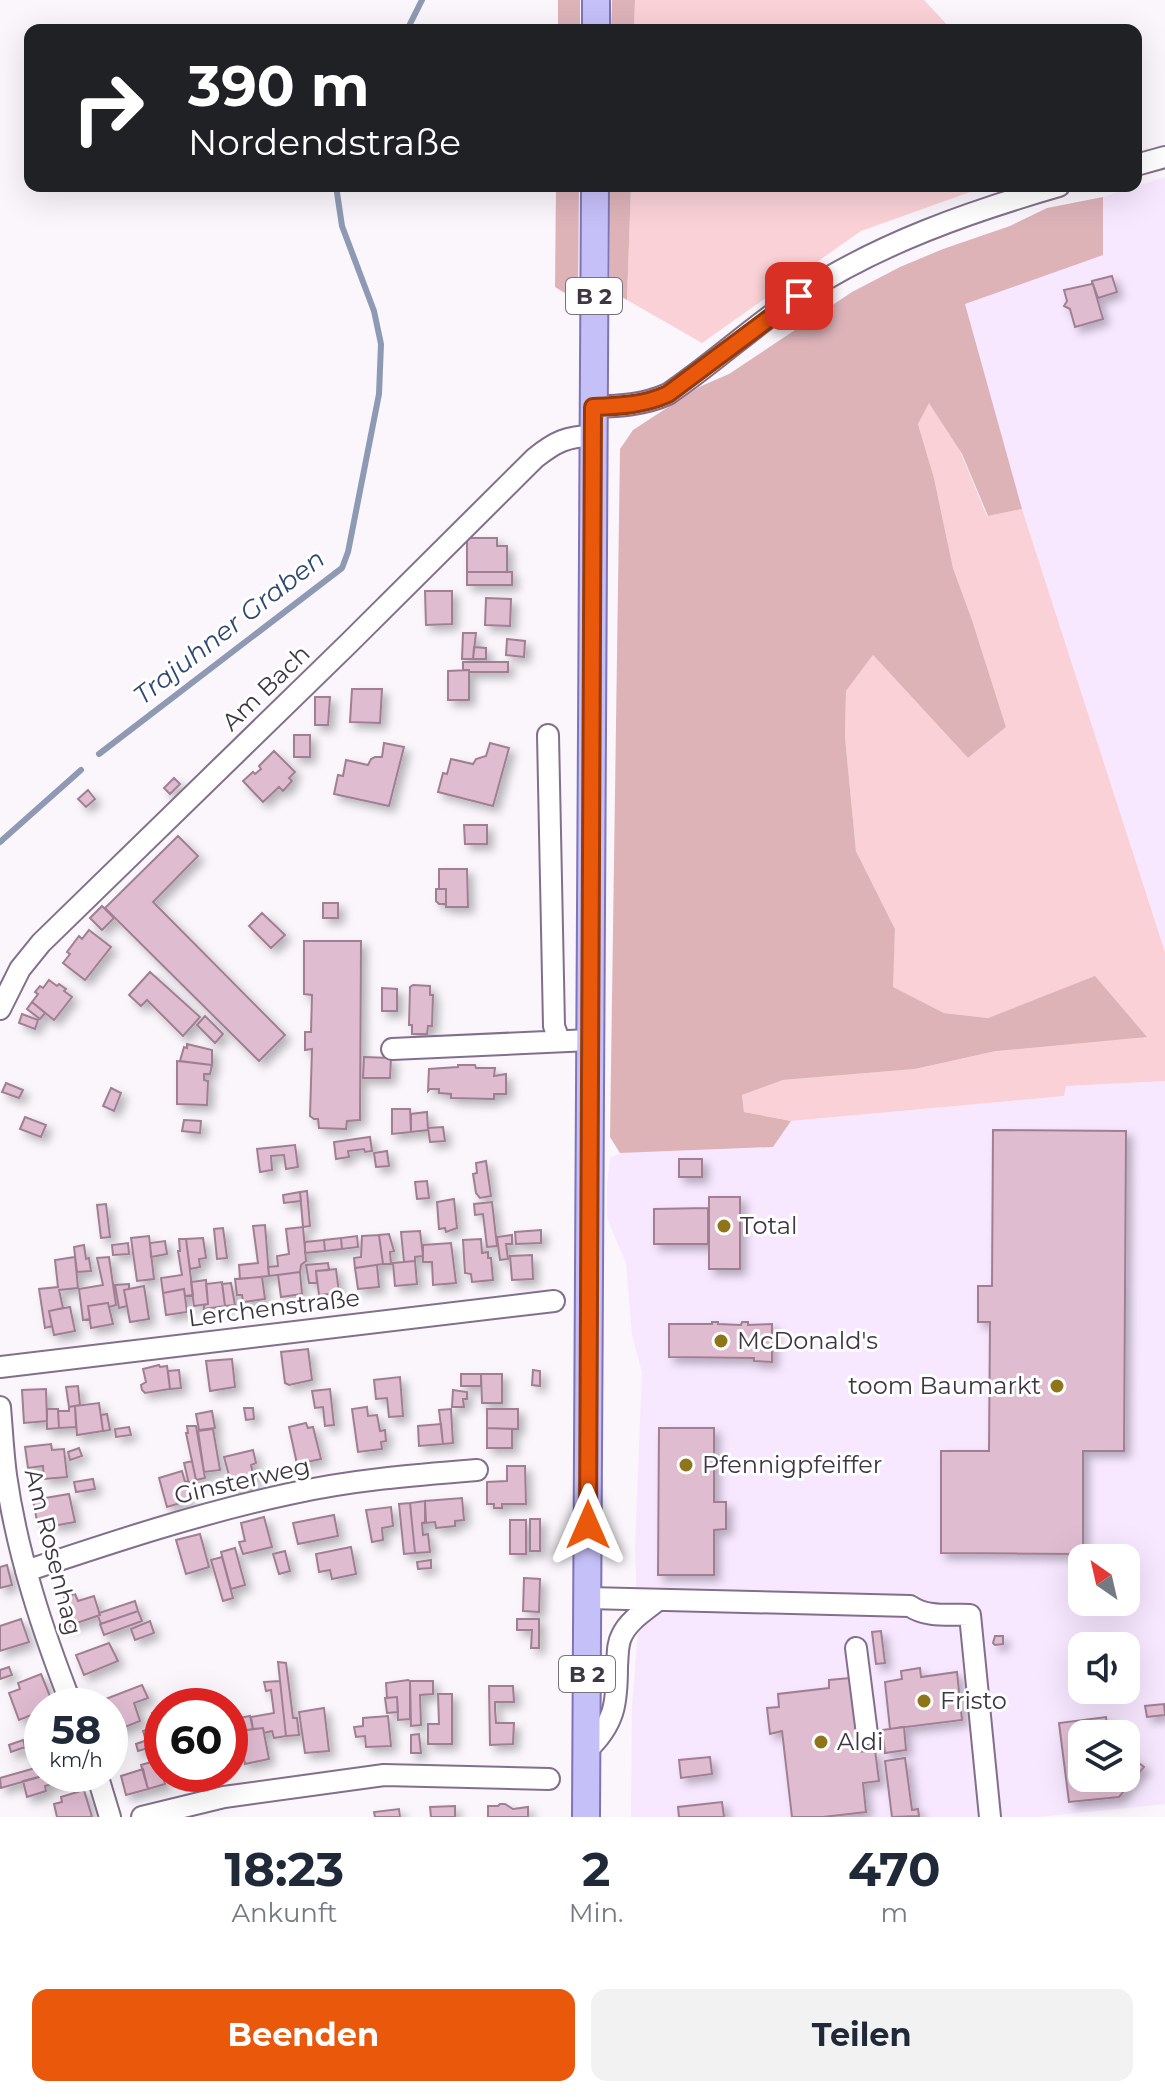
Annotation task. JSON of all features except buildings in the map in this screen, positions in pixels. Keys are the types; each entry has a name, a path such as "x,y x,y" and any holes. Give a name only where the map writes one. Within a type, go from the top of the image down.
{"main road":[{"path":"596,0 596,24"},
{"name":"B 2","path":"586,1817 588,1598 577,1035 593,436 595,192"}],"street":[{"path":"1142,163 1165,157"},
{"path":"593,407 639,404 668,394 799,296 854,264 949,221 1040,192"},
{"name":"Am Bach","path":"0,1009 20,969 41,943 535,458 565,439 593,436"},
{"path":"548,735 554,1026 577,1035"},
{"path":"392,1049 577,1035"},
{"name":"Lerchenstraße","path":"0,1367 554,1301"},
{"name":"Am Rosenhag","path":"0,1407 7,1477 26,1571 49,1648 65,1688"},
{"name":"Ginsterweg","path":"26,1571 187,1519 291,1493 381,1478 477,1470"},
{"path":"588,1598 910,1606 928,1614 970,1615 990,1817"},
{"path":"586,1751 607,1727 616,1705 618,1651 623,1633 658,1600"},
{"path":"856,1648 867,1734"},
{"path":"142,1817 224,1797 384,1775 549,1779"},
{"path":"102,1792 110,1817"}],"shaded area":[{"path":"558,0 580,0 580,24 558,24"},
{"path":"612,0 635,0 634,24 611,24"},
{"path":"635,0 924,0 946,24 634,24"},
{"path":"1165,177 1165,952 1022,509 965,304 1102,255 1103,197 1118,192 1142,192 1142,184"},
{"path":"556,192 579,192 578,301 555,287"},
{"path":"610,192 631,192 627,300 610,290"},
{"path":"631,192 970,192 861,231 702,343 627,300"},
{"path":"1103,197 1103,255 965,304 1022,509 988,516 962,454 929,403 918,424 934,478 953,568 1006,727 968,758 873,655 846,691 845,737 856,851 895,929 893,987 944,1013 988,1018 1095,976 1147,1037 996,1051 915,1069 783,1080 742,1095 744,1112 791,1121 773,1147 620,1153 610,1137 620,449 633,430 699,387 729,374 852,292 900,267 1010,226 1047,208"},
{"path":"929,402 960,451 987,516 1022,509 1165,952 1165,1081 1066,1086 1064,1096 791,1121 744,1112 742,1095 783,1080 915,1069 996,1051 1095,977 988,1018 944,1013 892,987 895,929 856,851 845,737 846,691 873,655 968,758 1006,727 953,568 934,478 918,424"},
{"path":"1165,1081 1165,1804 1038,1817 631,1817 632,1708 638,1630 635,1548 642,1372 632,1335 626,1263 607,1218 610,1158 620,1153 773,1147 791,1121 1064,1096 1065,1086"}],"waterway":[{"name":"Trajuhner Graben","path":"410,24 422,0"},
{"name":"Trajuhner Graben","path":"99,754 342,568 348,552 379,394 381,344 374,311 342,226 337,192"},
{"name":"Trajuhner Graben","path":"0,842 81,770"}],"place":[{"name":"Total","path":"724,1226"},
{"name":"McDonald's","path":"721,1341"},
{"name":"toom Baumarkt","path":"1057,1386"},
{"name":"Pfennigpfeiffer","path":"686,1465"},
{"name":"Fristo","path":"924,1701"},
{"name":"Aldi","path":"821,1742"}],"route":[{"path":"588,1525 593,407 639,404 668,394 799,296"}]}
